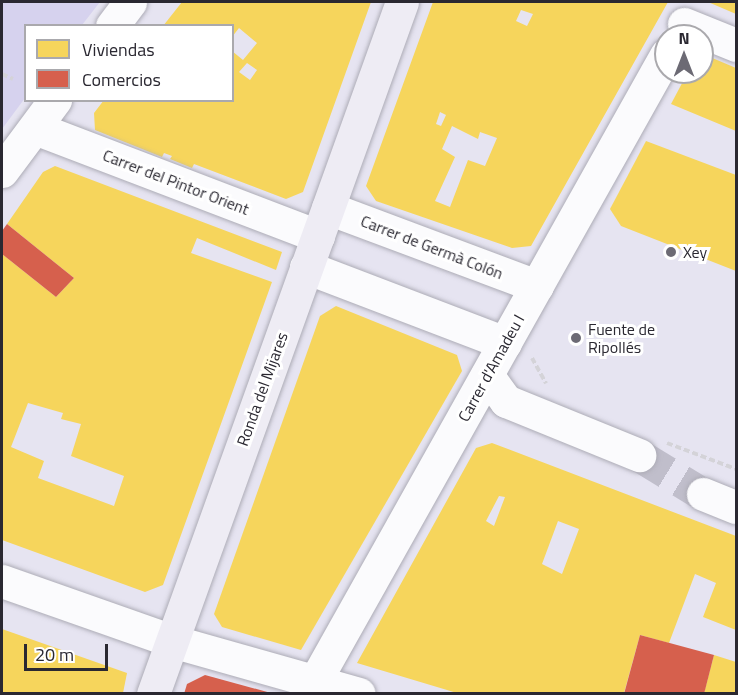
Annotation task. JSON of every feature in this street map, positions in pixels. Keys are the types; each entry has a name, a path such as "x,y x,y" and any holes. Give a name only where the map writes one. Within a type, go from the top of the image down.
{"main road":[{"name":"Ronda del Mijares","path":"153,693 402,2"}],"street":[{"path":"114,24 130,2"},
{"path":"685,20 736,45"},
{"name":"Carrer d'Amadeu I","path":"315,681 654,76"},
{"path":"2,171 54,102"},
{"name":"Carrer del Pintor Orient","path":"35,128 323,222"},
{"name":"Carrer de Germà Colón","path":"323,222 537,286"},
{"path":"306,267 505,343"},
{"path":"487,375 506,402 639,454"},
{"path":"703,494 736,507"},
{"path":"2,581 172,641 359,693"}],"path":[{"path":"2,74 13,79"}],"shaded area":[{"path":"2,2 100,2 83,24 24,24 24,99 2,129"}],"building: Viviendas":[{"path":"182,2 371,2 303,192 286,199 194,164 192,168 170,159 172,156 164,153 162,157 95,130 94,113 102,102 234,102 234,53 243,60 257,43 239,28 234,34 234,24 165,24","holes":["247,63 257,70 250,80 239,72"]},
{"path":"433,2 668,2 531,246 512,248 376,201 366,186","holes":["521,10 533,14 527,26 516,21","440,112 446,115 441,126 436,124","452,126 478,139 480,132 497,138 485,166 468,160 450,207 435,201 455,157 442,149"]},
{"path":"708,2 736,2 736,14"},
{"path":"714,59 736,68 736,131 671,104 682,84 714,84"},
{"path":"646,141 736,175 736,271 621,226 610,209"},
{"path":"55,166 282,252 276,270 197,238 191,253 272,282 163,585 145,592 2,540 2,254 56,297 74,278 7,224 43,172","holes":["28,403 63,413 61,419 81,424 71,456 124,476 114,506 38,478 44,461 11,447"]},
{"path":"336,306 457,355 462,371 301,650 222,627 214,614 320,316"},
{"path":"492,443 736,536 736,630 703,617 716,583 695,574 669,643 640,635 624,693 457,693 357,663 476,448","holes":["499,496 505,497 494,526 486,521","558,521 579,529 562,574 542,564"]},
{"path":"2,629 127,673 123,693 2,693"},
{"path":"714,655 736,662 736,693 704,693"}],"building: Comercios":[{"path":"7,224 74,278 56,297 2,254 2,231"},
{"path":"640,635 714,655 704,694 624,694"},
{"path":"205,675 271,694 184,694 187,684"}],"tunnel":[{"path":"639,455 703,494"}],"place":[{"name":"Xey","path":"671,252"},
{"name":"Fuente de Ripollés","path":"576,338"}]}
